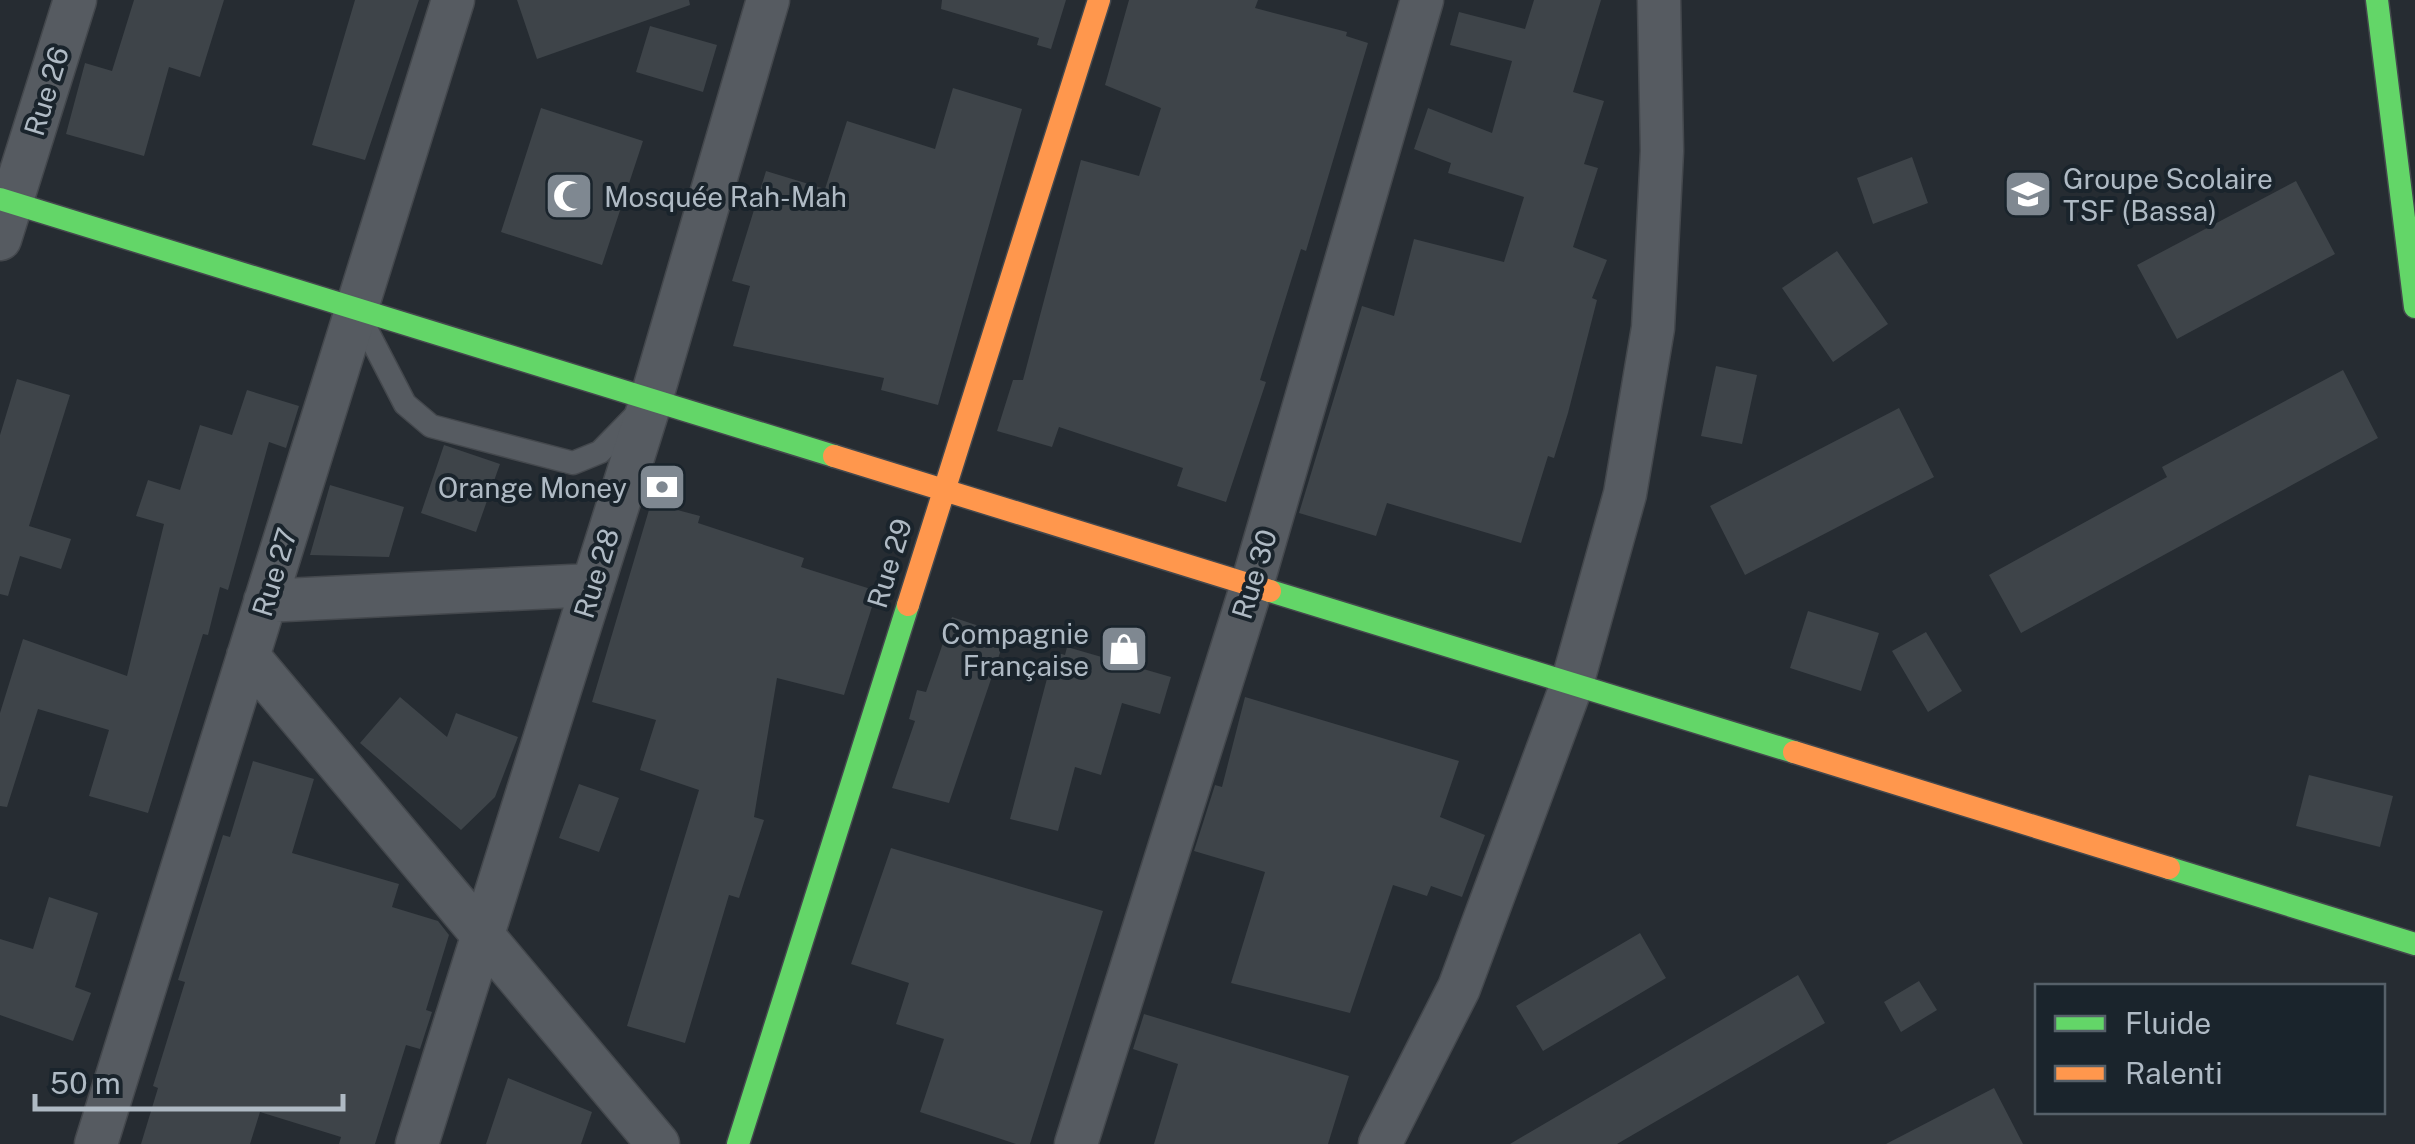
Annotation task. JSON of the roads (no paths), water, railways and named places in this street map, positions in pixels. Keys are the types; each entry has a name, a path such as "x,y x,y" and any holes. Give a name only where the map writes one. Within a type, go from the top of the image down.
{"main road":[{"name":"Rue 29","path":"738,1144 1100,0"},
{"path":"2377,0 2415,302"},
{"path":"4,214 356,309 2415,944"}],"street":[{"name":"Rue 26","path":"4,214 75,0"},
{"name":"Rue 27","path":"96,1144 453,0"},
{"name":"Rue 28","path":"418,1144 651,400 768,0"},
{"name":"Rue 30","path":"1076,1144 1252,585 1422,0"},
{"path":"1380,1144 1459,988 1572,684 1625,494 1653,328 1662,152 1658,0"},
{"path":"265,601 593,585"},
{"path":"248,656 658,1144"}],"lane":[{"path":"356,309 404,404 431,426 573,463 600,452 651,400"}],"place":[{"name":"Groupe Scolaire TSF (Bassa)","path":"2028,194"},
{"name":"Mosquée Rah-Mah","path":"569,196"},
{"name":"Orange Money","path":"662,487"},
{"name":"Compagnie Française","path":"1124,649"}]}
